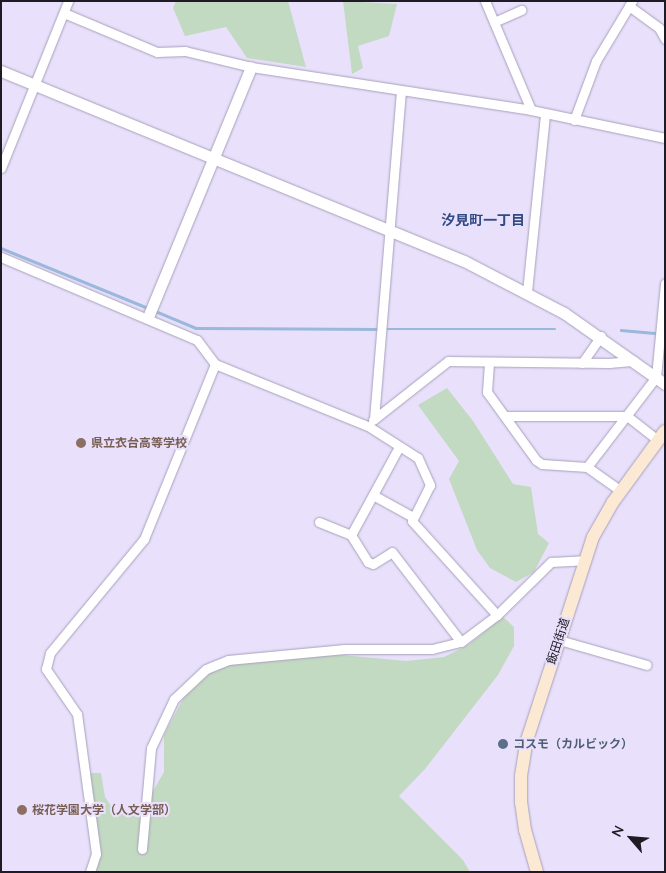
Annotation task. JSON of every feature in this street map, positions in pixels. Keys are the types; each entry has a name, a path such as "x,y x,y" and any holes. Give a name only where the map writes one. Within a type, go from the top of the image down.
{"main road":[{"name":"飯田街道","path":"537,872 525,830 521,776 526,740 584,560 605,514 661,435"}],"street":[{"path":"1,168 68,1"},
{"path":"485,1 531,110"},
{"path":"574,120 596,61 630,4 659,28 665,39"},
{"path":"494,22 521,10"},
{"path":"64,13 148,50 185,51 251,66 531,110 665,138"},
{"path":"148,317 251,66"},
{"path":"1,71 214,160 390,230 527,292 600,336 660,380"},
{"path":"374,419 401,90"},
{"path":"527,292 545,114"},
{"path":"1,257 148,317 197,340 215,364 368,426 418,458 430,482 411,516"},
{"path":"588,467 628,416 660,380 665,283"},
{"path":"582,363 600,336"},
{"path":"368,426 374,419 448,361 489,363 634,361"},
{"path":"489,363 487,392 542,464 588,467 621,491"},
{"path":"90,872 96,854 77,714 46,669 50,653 144,539 215,364"},
{"path":"505,416 628,416 661,435"},
{"path":"351,535 399,447"},
{"path":"373,495 411,516 497,615"},
{"path":"319,522 351,535 368,562 372,564 392,552 461,642"},
{"path":"142,849 151,748 174,699 206,669 236,659 344,649 432,649 461,642 497,615 551,562 584,560"},
{"path":"559,640 647,665"}],"green space":[{"path":"176,1 288,1 306,67 247,58 226,27 185,36 173,8"},
{"path":"343,1 397,4 389,36 358,46 363,68 352,74"},
{"path":"447,388 473,421 513,484 531,487 538,534 549,543 534,572 516,582 490,568 477,550 449,479 459,461 418,405"},
{"path":"503,617 514,627 514,646 498,675 425,769 399,796 463,860 470,872 95,872 101,851 89,773 101,773 105,797 115,812 138,817 164,772 164,735 184,697 216,668 255,659 342,655 406,661 444,657 468,645"}],"waterway":[{"path":"1,248 148,308"},
{"path":"155,311 196,328 379,329"},
{"path":"384,329 555,329"},
{"path":"621,330 657,333"}],"place":[{"name":"県立衣台高等学校","path":"81,443"},
{"name":"コスモ（カルビック）","path":"503,744"},
{"name":"桜花学園大学（人文学部）","path":"22,810"}],"district":[{"name":"汐見町一丁目","path":"483,220"}]}
